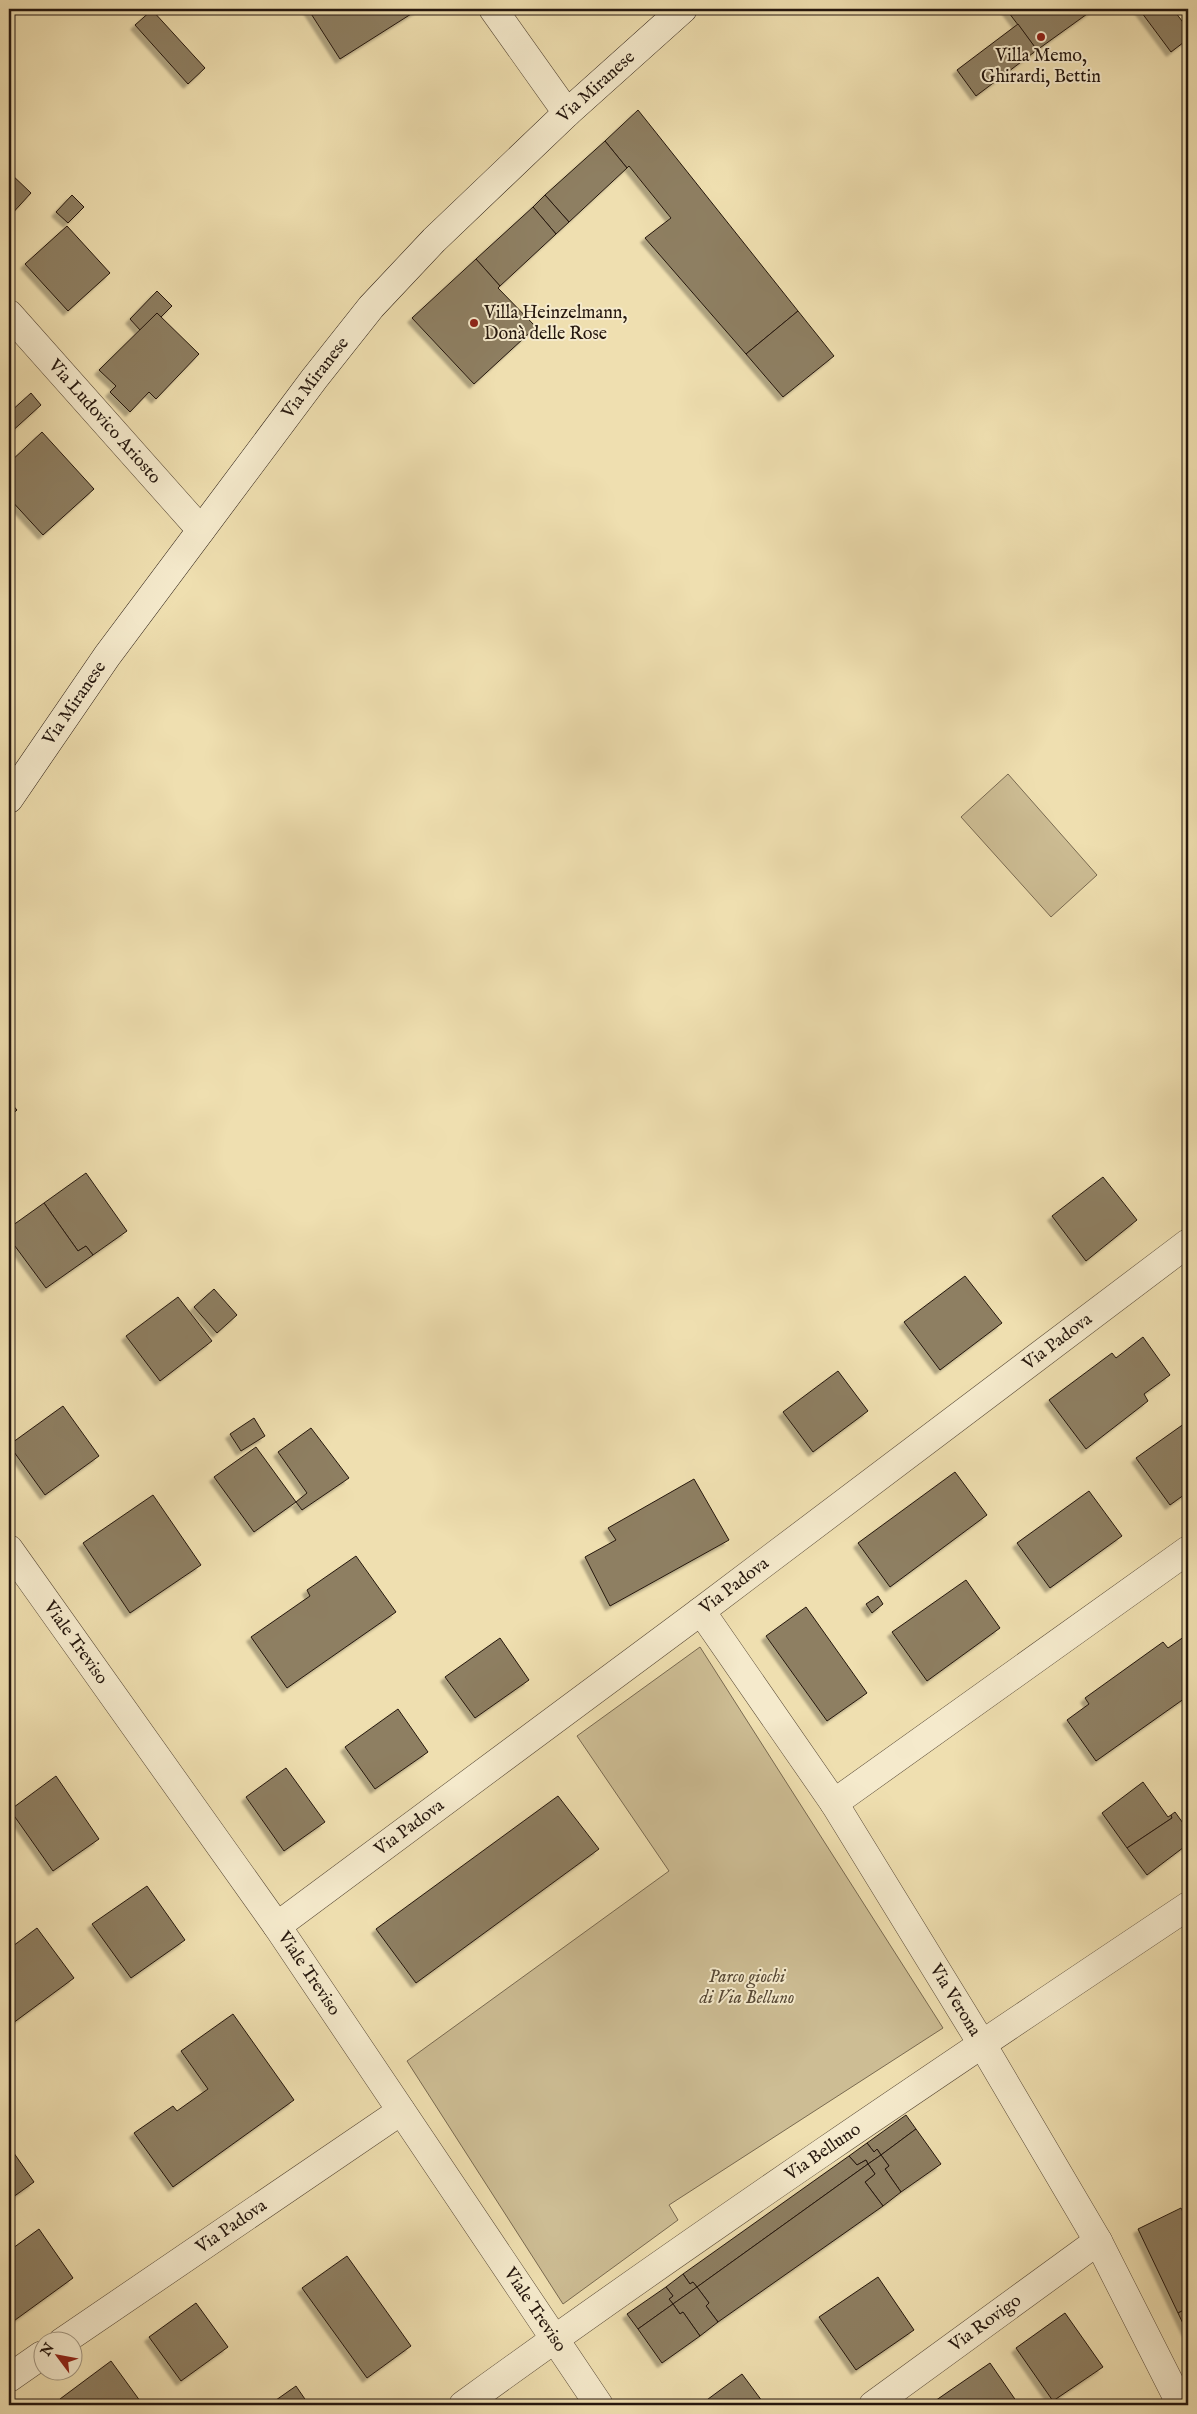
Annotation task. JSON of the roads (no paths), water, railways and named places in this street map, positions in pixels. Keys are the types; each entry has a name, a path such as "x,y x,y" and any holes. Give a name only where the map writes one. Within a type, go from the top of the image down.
{"street":[{"path":"493,9 567,113"},
{"name":"Via Miranese","path":"9,799 107,656 314,379 372,307 434,240 567,113 683,9"},
{"name":"Via Ludovico Ariosto","path":"9,314 201,530"},
{"name":"Via Padova","path":"277,1926 701,1611 1188,1243"},
{"name":"Viale Treviso","path":"9,1549 277,1926 599,2405"},
{"path":"834,1803 1188,1550"},
{"name":"Via Verona","path":"701,1611 834,1803 982,2044 1098,2241 1181,2405"},
{"name":"Via Belluno","path":"463,2405 982,2044 1188,1906"},
{"name":"Via Padova","path":"77,2332 401,2111"},
{"name":"Via Rovigo","path":"873,2405 1098,2241"},
{"path":"9,2378 32,2362"}],"place":[{"name":"Villa Memo, Ghirardi, Bettin","path":"1041,37"},
{"name":"Villa Heinzelmann, Donà delle Rose","path":"474,323"}],"park label":[{"name":"Parco giochi di Via Belluno","path":"747,1987"}]}
